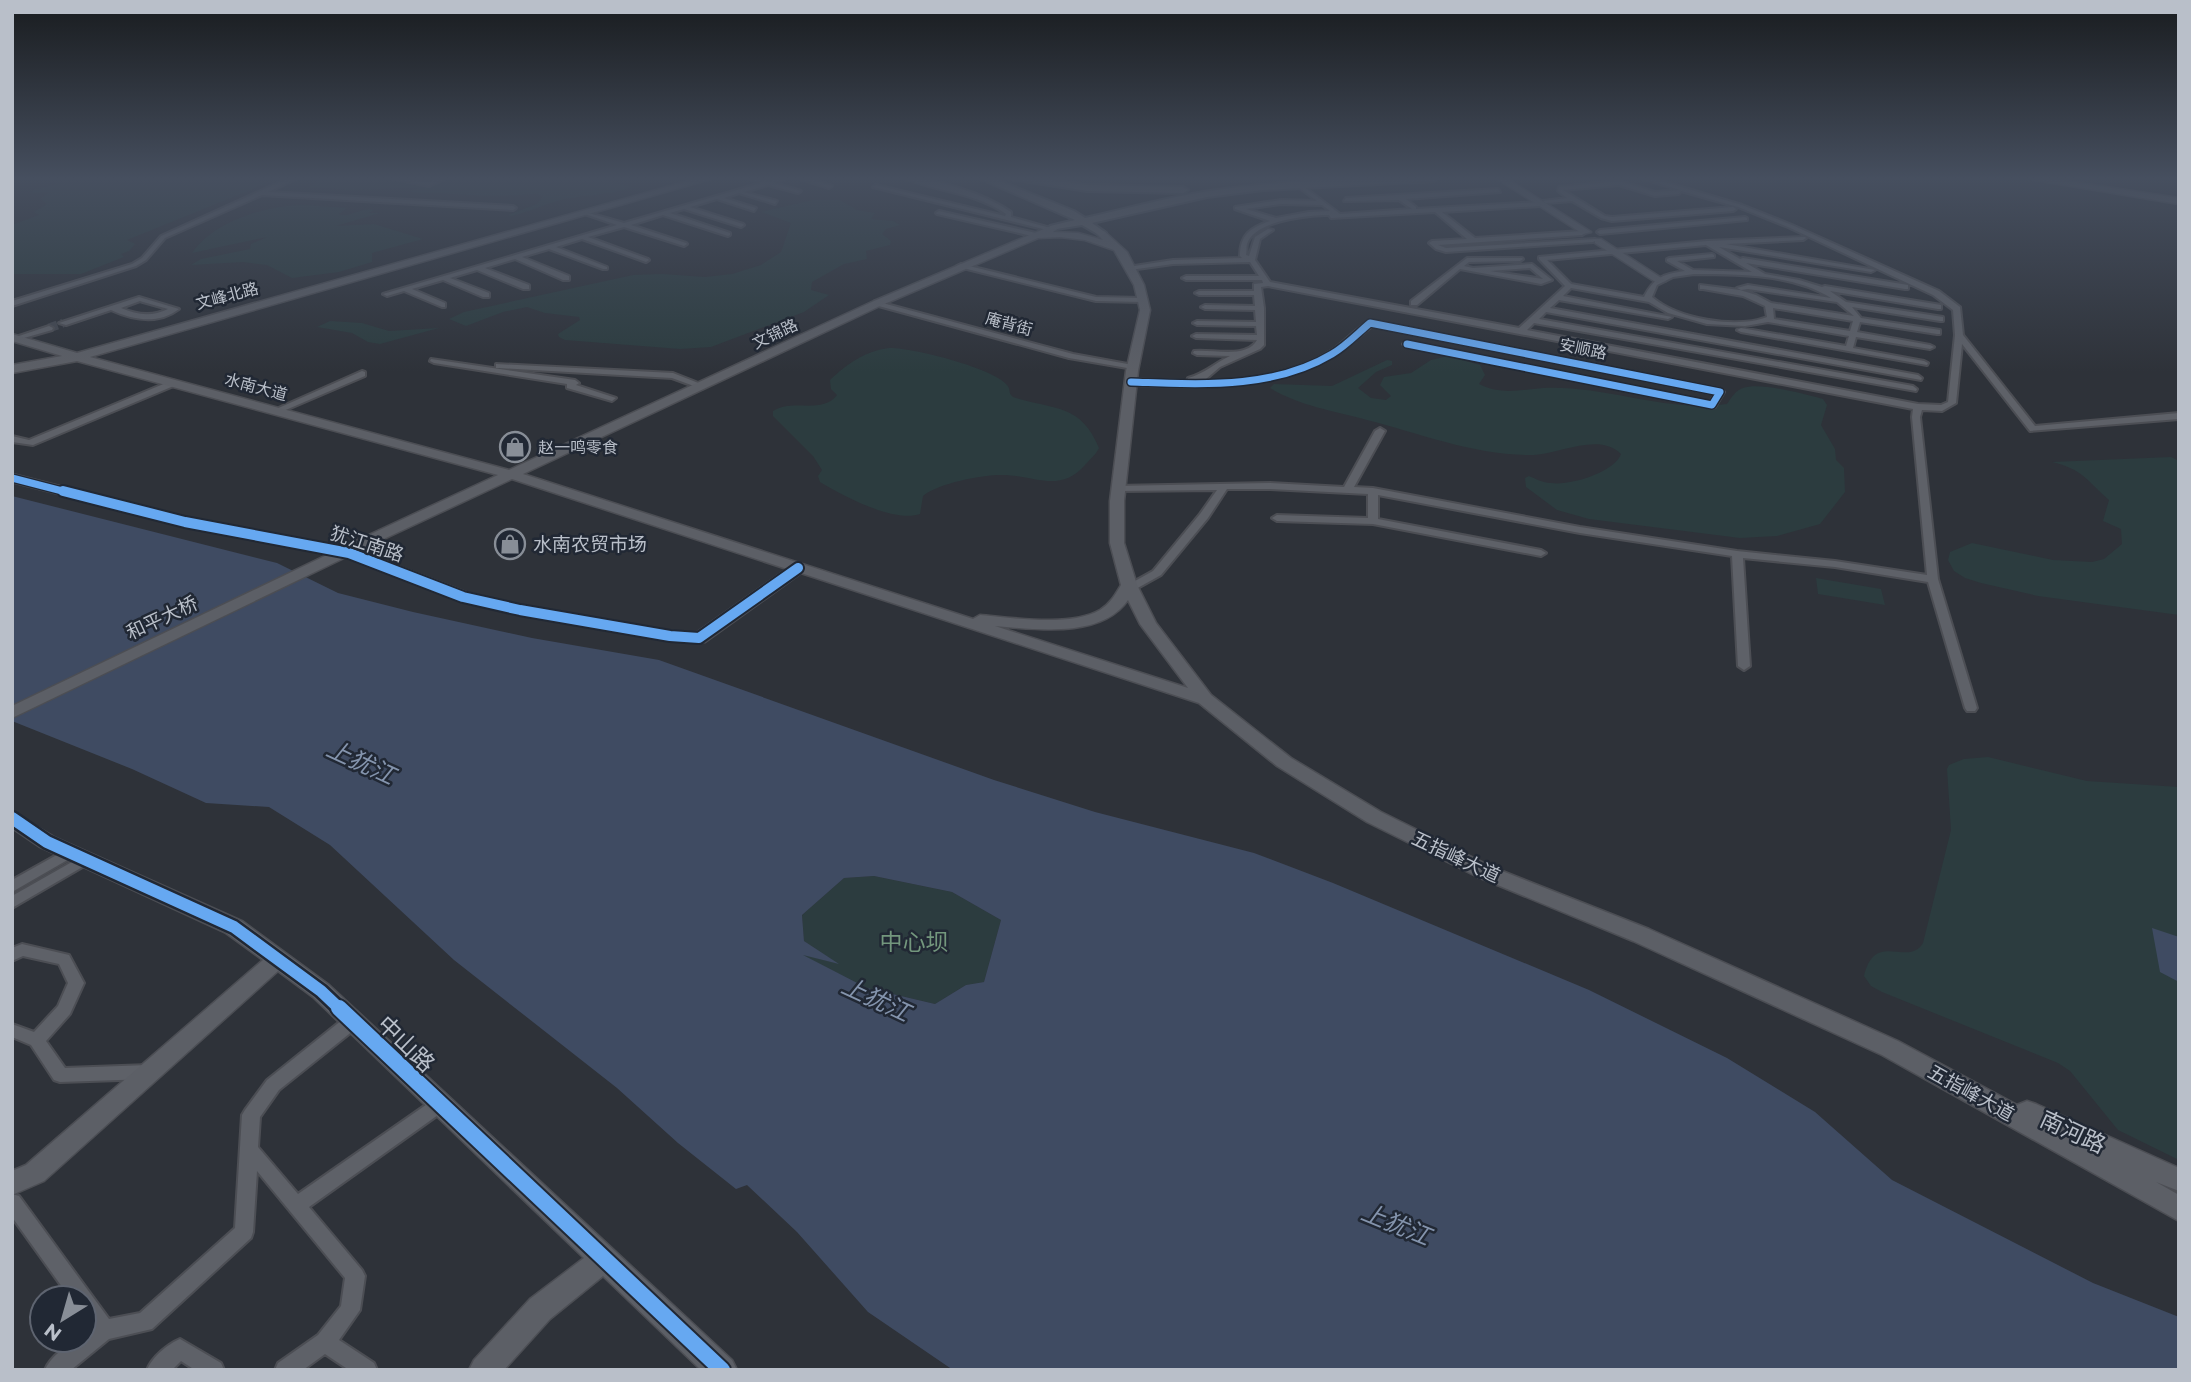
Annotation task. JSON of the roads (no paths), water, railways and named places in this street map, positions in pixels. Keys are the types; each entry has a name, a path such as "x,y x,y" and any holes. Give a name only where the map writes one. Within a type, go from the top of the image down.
{"main road":[{"name":"文峰北路","path":"12,369 77,357 480,242"},
{"name":"文锦路","path":"349,553 878,303 1018,242"},
{"path":"1103,242 1120,251"},
{"name":"五指峰大道","path":"1110,242 1120,251 1130,268 1145,310 1138,377 1119,488 1117,543 1130,587 1148,624 1205,699 1284,762 1374,817 1485,872 1641,935 1890,1048 2103,1164 2179,1209"},
{"path":"1606,242 1664,279"},
{"name":"水南大道","path":"15,338 513,475 1205,699"},
{"name":"犹江南路","path":"12,478 185,522 349,553 463,597 520,610 670,636 699,638 798,568"},
{"name":"和平大桥","path":"12,713 349,553"},
{"path":"955,619 1049,623 1094,618 1116,605 1130,587"},
{"name":"中山路","path":"12,818 47,842 234,927 321,991 722,1370"},
{"path":"12,1184 36,1173 278,959"},
{"name":"南河路","path":"1890,1048 2179,1180"},
{"path":"484,1370 540,1309 604,1259"}],"street":[{"path":"12,304 134,265 144,259 158,242"},
{"path":"387,294 567,242"},
{"path":"597,242 646,260"},
{"path":"679,242 684,244"},
{"path":"1245,242 1241,248 1243,256 1252,260 1266,281"},
{"path":"1252,260 1256,242"},
{"path":"1437,242 1432,243 1446,250 1526,242"},
{"path":"1414,303 1467,260 1541,258 1717,242"},
{"path":"1186,278 1266,281 1918,407 1941,408 1952,403 1958,335 1957,309 1936,293 1826,242"},
{"path":"1707,243 1762,275"},
{"path":"1707,243 1875,271"},
{"path":"550,247 605,268"},
{"path":"1241,248 1253,249"},
{"path":"1692,272 1669,260 1712,256"},
{"path":"516,257 566,278"},
{"path":"1541,258 1569,286 1649,300 1668,311 1732,324 1754,325 1769,320 1930,347"},
{"path":"1734,259 1905,287"},
{"path":"1130,268 1173,262 1252,260"},
{"path":"1458,267 1473,270 1541,282 1548,279 1532,266 1473,270"},
{"path":"961,267 1096,299 1143,300"},
{"path":"479,268 526,287"},
{"path":"1649,300 1648,292 1664,279 1692,272 1736,271 1938,307"},
{"path":"444,278 486,295"},
{"path":"1138,377 1203,377 1217,365 1257,347 1261,338 1261,324 1257,286 1266,281"},
{"path":"1521,331 1569,286"},
{"path":"1734,290 1748,286 1940,319"},
{"path":"1815,286 1842,302 1858,316 1849,349"},
{"path":"1703,287 1734,290 1758,297 1769,305 1937,332"},
{"path":"405,289 442,304"},
{"path":"1199,293 1258,293"},
{"path":"1557,297 1924,363"},
{"path":"63,323 118,305 144,300 175,309 156,317 144,318 115,309 118,305"},
{"name":"庵背街","path":"878,303 1072,356 1138,377"},
{"path":"1769,305 1769,320"},
{"path":"1205,307 1260,308"},
{"path":"1544,309 1918,378"},
{"path":"1624,351 1659,315 1668,311"},
{"path":"1532,320 1913,389"},
{"path":"1197,323 1261,324"},
{"name":"安顺路","path":"1138,377 1229,383 1289,373 1332,354 1370,323 1720,392 1712,405 1407,344"},
{"path":"15,338 49,328"},
{"path":"1958,335 2033,429 2179,416"},
{"path":"1196,336 1261,338"},
{"path":"1197,353 1238,355"},
{"path":"434,361 575,383"},
{"path":"499,366 673,376 702,386"},
{"path":"600,372 570,386 612,398"},
{"path":"278,410 362,374"},
{"path":"12,439 30,443 173,383"},
{"path":"1918,407 1916,417 1933,579 1971,708"},
{"path":"1348,489 1380,431"},
{"path":"1119,488 1224,486 1373,491 1580,530 1737,554 1835,564 1933,579"},
{"path":"1130,587 1157,573 1205,516 1224,486"},
{"path":"1373,491 1373,521"},
{"path":"1277,519 1373,521 1541,554"},
{"path":"1737,554 1744,666"},
{"path":"12,887 78,856"},
{"path":"12,903 78,856"},
{"path":"12,955 22,950 64,959 76,983 64,1010 37,1040"},
{"path":"55,1370 104,1330 145,1322 244,1232 251,1115 273,1085 353,1021"},
{"path":"12,1030 37,1040 60,1075 149,1072"},
{"path":"296,1205 439,1105"},
{"path":"249,1149 355,1276 350,1310 325,1342 285,1370"},
{"path":"12,1202 71,1284"},
{"path":"98,1321 104,1330"},
{"path":"325,1342 367,1370"},
{"path":"157,1370 180,1349 214,1370"}],"water":[{"name":"上犹江","path":"12,496 277,563 338,593 532,638 659,660 994,780 1095,812 1254,853 1333,883 1589,990 1727,1058 1815,1112 1892,1180 2093,1283 2179,1317 2179,1370 953,1370 868,1312 797,1232 747,1185 736,1189 678,1143 617,1088 454,960 330,845 269,807 206,803 132,769 12,721","holes":["874,876 952,892 1001,920 984,982 966,985 935,1004 867,988 803,955 839,964 804,941 802,915 844,878"]},
{"path":"2152,928 2179,937 2179,982 2160,972"}],"tunnel":[{"path":"49,328 63,323"}],"place":[{"name":"赵一鸣零食","path":"515,447"},
{"name":"水南农贸市场","path":"510,544"}],"park label":[{"name":"中心坝","path":"914,942"}]}
